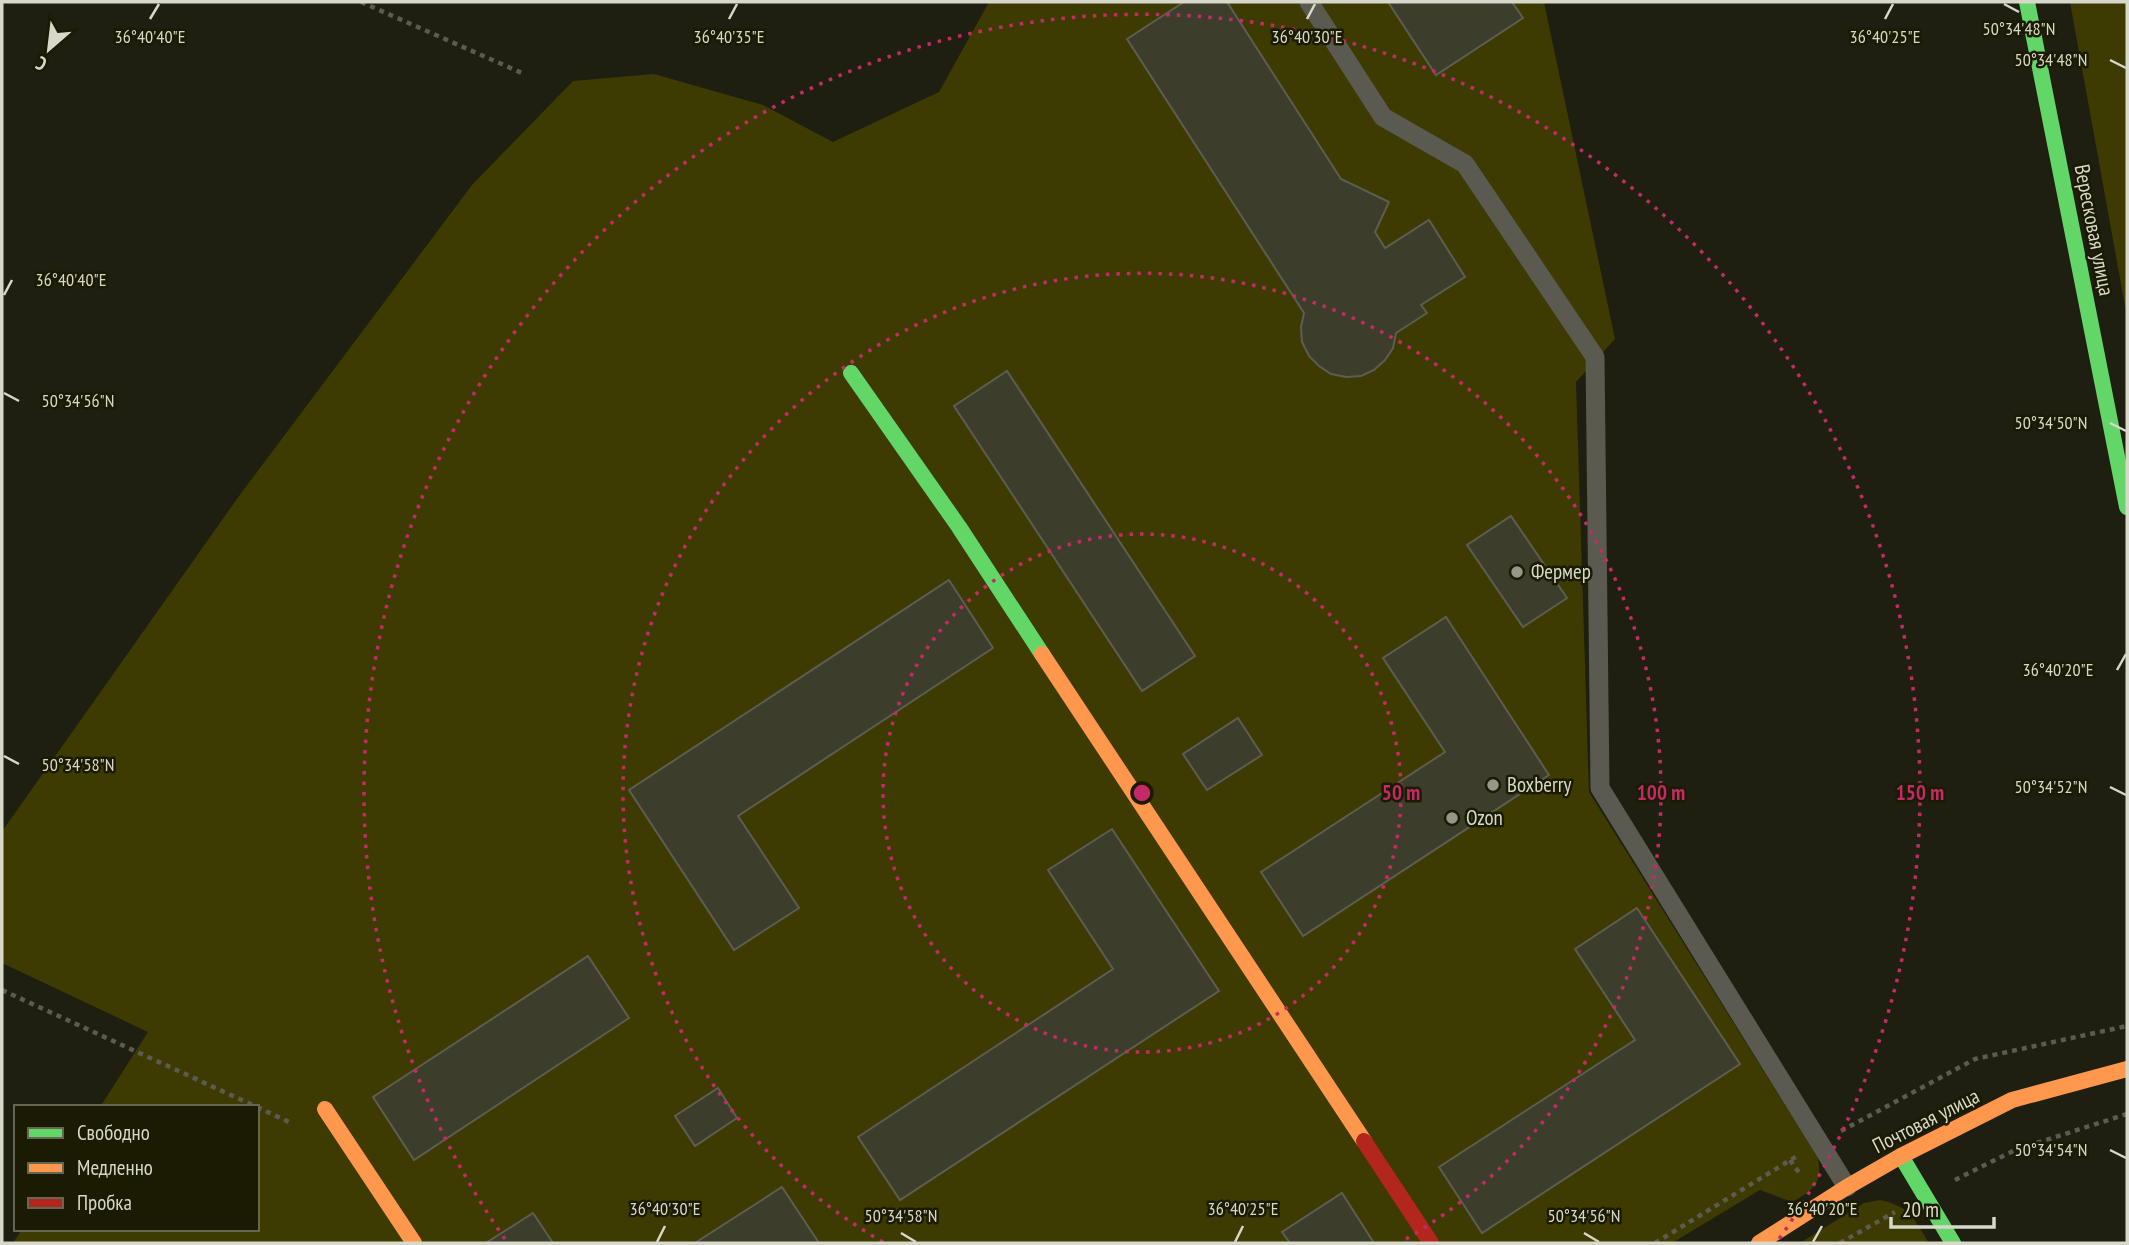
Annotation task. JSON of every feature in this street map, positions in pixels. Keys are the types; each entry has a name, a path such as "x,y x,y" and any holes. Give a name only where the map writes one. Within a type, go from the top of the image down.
{"street":[{"name":"Вересковая улица","path":"2027,2 2127,507"},
{"path":"851,373 966,538 1431,1243"},
{"name":"Почтовая улица","path":"1759,1243 1901,1156 2012,1100 2127,1069"},
{"path":"326,1109 414,1243"},
{"path":"1901,1156 1953,1243"}],"lane":[{"path":"1310,2 1383,117 1465,164 1595,357 1600,788 1847,1187"}],"path":[{"path":"361,2 522,73"},
{"path":"2,990 253,1105"},
{"path":"1655,1243 1820,1142 1975,1059 2127,1026"},
{"path":"259,1108 299,1126"},
{"path":"1840,1243 2015,1150 2127,1114"}],"shaded area":[{"path":"989,2 1544,2 1615,339 1576,382 1589,792 1818,1158 1818,1180 1811,1190 1792,1202 1760,1190 1672,1243 13,1243 21,1231 259,1231 259,1105 101,1105 148,1032 2,963 3,830 239,496 472,185 573,81 654,74 763,105 833,142 939,92"},
{"path":"2070,2 2127,2 2127,317"},
{"path":"1880,1200 1905,1210 1915,1220 1929,1243 1800,1243 1864,1203"}],"building":[{"path":"1184,2 1227,2 1341,179 1389,202 1375,232 1385,248 1429,220 1465,277 1421,305 1427,313 1396,333 1393,348 1374,370 1361,376 1331,374 1309,356 1302,342 1304,313 1127,39"},
{"path":"1388,2 1512,2 1523,18 1436,75"},
{"path":"1007,371 1195,656 1142,691 954,406"},
{"name":"Фермер","path":"1511,516 1567,598 1523,627 1467,545"},
{"path":"949,580 993,648 738,816 799,908 734,950 629,790"},
{"path":"1446,617 1549,775 1303,936 1261,872 1445,752 1383,658"},
{"path":"1238,718 1262,755 1207,790 1183,754"},
{"path":"1112,829 1219,991 900,1200 858,1137 1113,969 1048,870"},
{"path":"1637,908 1740,1064 1482,1233 1439,1167 1635,1040 1575,949"},
{"path":"588,956 629,1018 414,1160 373,1097"},
{"path":"718,1088 737,1118 695,1146 675,1116"},
{"path":"782,1187 819,1243 695,1243"},
{"path":"1342,1193 1374,1243 1290,1243 1282,1232"},
{"path":"533,1213 553,1243 486,1243"}],"traffic: fast":[{"path":"2027,2 2127,507"},
{"path":"851,373 959,527 1042,654"},
{"path":"1901,1156 1953,1243"}],"traffic: slow":[{"path":"1042,654 1364,1141"},
{"path":"1759,1243 1901,1156 2012,1100 2127,1069"},
{"path":"325,1109 414,1243"}],"traffic: jam":[{"path":"1364,1141 1431,1243"}],"place":[{"name":"Фермер","path":"1517,572"},
{"name":"Boxberry","path":"1493,785"},
{"name":"Ozon","path":"1452,818"}]}
